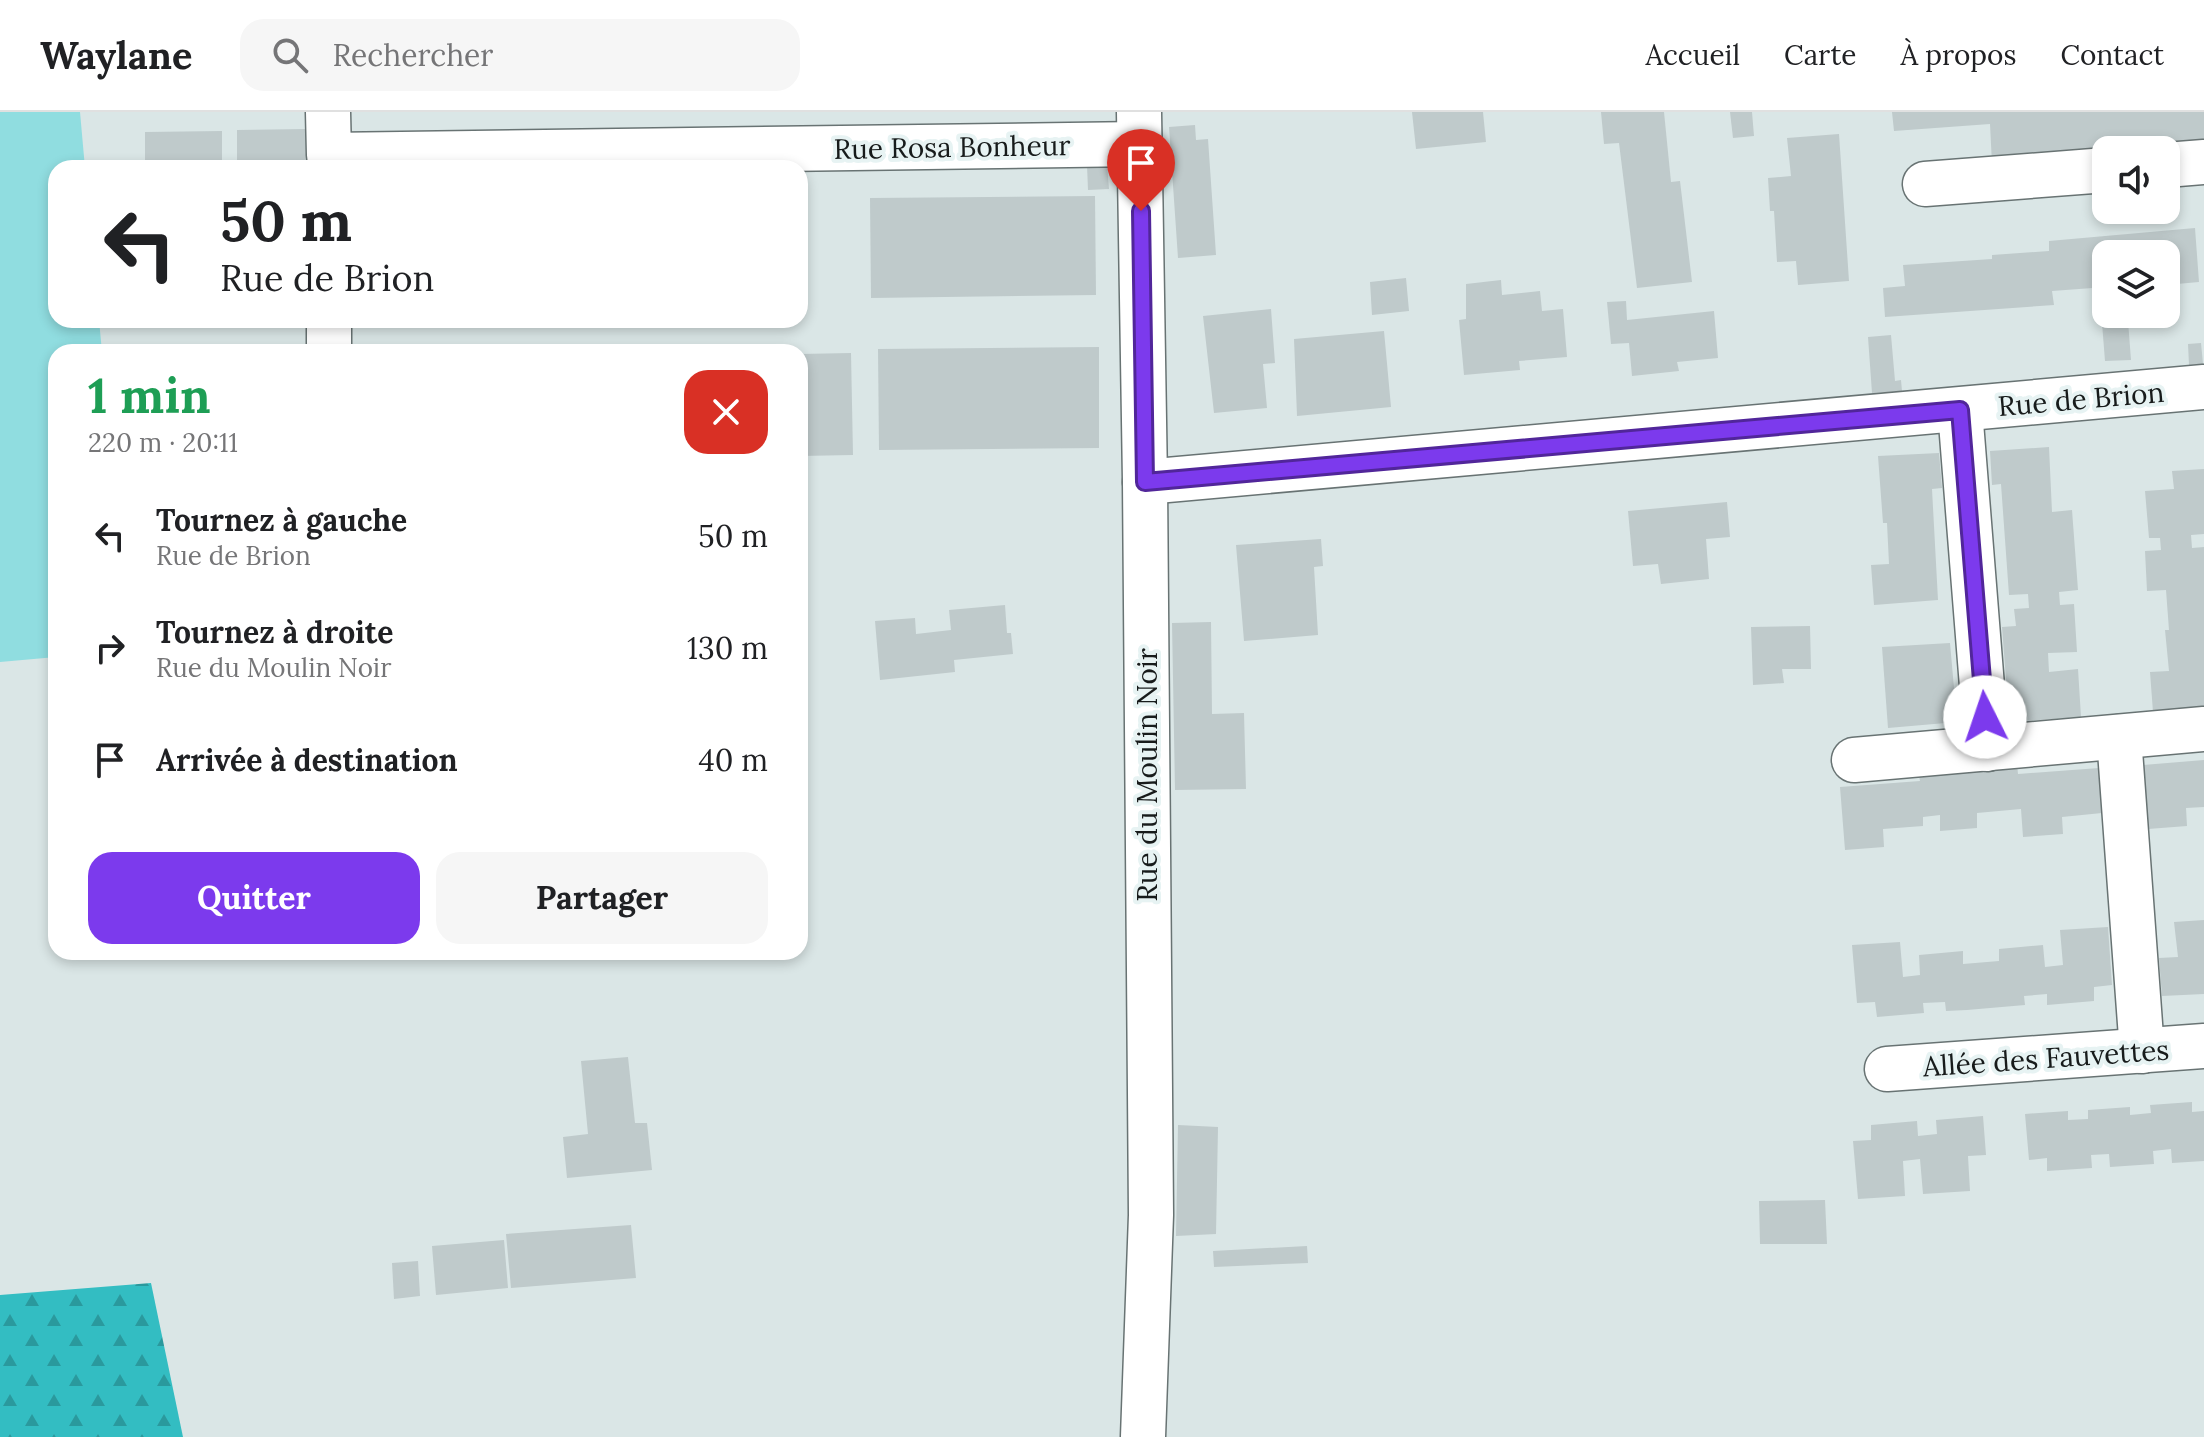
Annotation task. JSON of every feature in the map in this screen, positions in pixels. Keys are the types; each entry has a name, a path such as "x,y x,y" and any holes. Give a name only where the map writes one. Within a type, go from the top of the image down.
{"street":[{"name":"Rue Rosa Bonheur","path":"328,112 329,160"},
{"name":"Rue Rosa Bonheur","path":"377,160 1139,128"},
{"name":"Rue du Moulin Noir","path":"1139,128 1151,1215 1143,1437"},
{"path":"2180,164 2204,162"},
{"path":"1925,184 2092,171"},
{"name":"Rue de Brion","path":"1145,482 2204,387"},
{"path":"1960,410 1987,749"},
{"path":"1854,760 2204,729"},
{"path":"2119,737 2142,1051"},
{"name":"Allée des Fauvettes","path":"1887,1069 2204,1046"}],"shaded area":[{"path":"0,112 80,112 84,160 48,160 48,328 100,328 101,344 48,344 48,658 0,662"}],"green space":[{"path":"151,1283 183,1437 0,1437 0,1295"}],"building":[{"path":"1412,112 1483,112 1486,142 1416,149"},
{"path":"1601,112 1664,112 1671,182 1680,181 1692,282 1637,288 1619,143 1604,144"},
{"path":"1730,112 1752,112 1754,136 1733,138"},
{"path":"1892,112 2204,112 2204,148 2180,149 2180,136 2092,136 2092,152 1992,164 1990,124 1894,131"},
{"path":"1195,125 1196,140 1208,139 1216,255 1178,258 1169,127"},
{"path":"306,129 307,160 237,160 237,130"},
{"path":"222,131 222,160 145,160 145,132"},
{"path":"1839,134 1849,281 1798,285 1796,261 1777,262 1774,211 1770,211 1768,178 1791,176 1787,138"},
{"path":"1107,164 1109,189 1088,190 1087,165"},
{"path":"1095,196 1096,295 871,298 870,198"},
{"path":"2195,228 2199,282 2180,284 2180,240 2092,240 2092,288 2052,291 2054,305 1885,317 1883,288 1905,286 1903,265 1992,259 1992,255 2049,251 2049,241"},
{"path":"1406,278 1409,311 1372,315 1370,282"},
{"path":"1501,280 1502,295 1540,291 1542,311 1563,309 1567,357 1519,361 1520,370 1464,375 1459,320 1466,319 1466,284"},
{"path":"1626,301 1627,320 1714,311 1718,358 1677,362 1679,371 1632,376 1629,343 1611,344 1607,302"},
{"path":"1271,309 1275,363 1263,364 1267,408 1214,413 1203,316"},
{"path":"2102,328 2129,328 2131,360 2105,361"},
{"path":"1384,331 1391,407 1297,416 1294,339"},
{"path":"1891,335 1895,381 1901,380 1902,391 1872,393 1868,337"},
{"path":"2201,343 2203,364 2189,365 2188,344"},
{"path":"1099,347 1099,448 879,450 878,349"},
{"path":"851,353 853,455 808,456 808,354"},
{"path":"2049,447 2052,512 2072,510 2078,590 2059,592 2060,605 2074,604 2077,652 2048,653 2049,672 2078,669 2081,717 2023,721 2022,703 2008,705 2002,627 2016,626 2014,609 2029,608 2028,594 2009,595 2001,484 1992,485 1990,451"},
{"path":"1939,453 1942,488 1932,489 1938,600 1874,605 1871,565 1889,564 1878,456"},
{"path":"2204,469 2204,534 2191,535 2192,548 2204,547 2204,708 2153,712 2150,672 2169,671 2165,630 2169,630 2166,590 2147,591 2145,551 2161,550 2160,538 2149,538 2145,491 2174,489 2172,471"},
{"path":"1727,502 1730,537 1706,539 1709,579 1661,584 1658,564 1633,566 1628,511"},
{"path":"1321,539 1323,566 1314,567 1318,635 1244,641 1236,545"},
{"path":"1005,605 1007,633 1011,633 1013,654 954,660 955,672 880,680 875,621 915,618 916,634 951,630 949,610"},
{"path":"1211,622 1212,714 1244,713 1246,789 1175,790 1172,623"},
{"path":"1810,626 1811,669 1782,669 1784,683 1753,685 1751,627"},
{"path":"1950,643 1957,722 1888,728 1882,647"},
{"path":"2204,760 2204,807 2186,808 2187,826 2148,829 2143,765"},
{"path":"2017,764 2018,774 2099,768 2102,813 2062,817 2063,834 2023,837 2021,809 1977,813 1977,828 1940,831 1940,815 1923,817 1923,826 1883,829 1884,847 1845,850 1840,787 1920,781 1918,771"},
{"path":"2204,920 2204,994 2162,996 2159,958 2178,957 2174,922"},
{"path":"2108,927 2112,985 2094,987 2094,1001 2047,1005 2047,994 2024,996 2025,1005 1946,1011 1945,1002 1923,1003 1924,1013 1877,1017 1875,1002 1857,1003 1852,945 1900,942 1903,977 1920,975 1919,955 1963,951 1963,964 1999,961 1999,949 2043,945 2045,967 2063,965 2060,930"},
{"path":"628,1057 635,1123 647,1123 652,1170 567,1178 563,1137 588,1134 581,1061"},
{"path":"2192,1102 2192,1112 2204,1111 2204,1161 2172,1163 2171,1149 2153,1151 2154,1164 2110,1167 2109,1154 2091,1155 2092,1168 2047,1171 2047,1158 2029,1160 2025,1114 2068,1111 2068,1120 2088,1119 2088,1110 2130,1107 2130,1115 2151,1113 2150,1105"},
{"path":"1983,1116 1986,1155 1968,1156 1970,1191 1923,1194 1920,1159 1903,1161 1905,1196 1858,1199 1853,1141 1871,1140 1871,1125 1917,1121 1918,1136 1937,1134 1936,1120"},
{"path":"1178,1125 1218,1127 1216,1234 1176,1236"},
{"path":"1825,1200 1827,1244 1760,1244 1759,1201"},
{"path":"631,1225 636,1278 511,1288 506,1234"},
{"path":"504,1240 508,1288 436,1295 432,1246"},
{"path":"1307,1246 1308,1263 1214,1267 1213,1251"},
{"path":"418,1261 420,1296 394,1299 392,1263"}],"route":[{"path":"1141,211 1145,482 1960,410 1985,717"}]}
